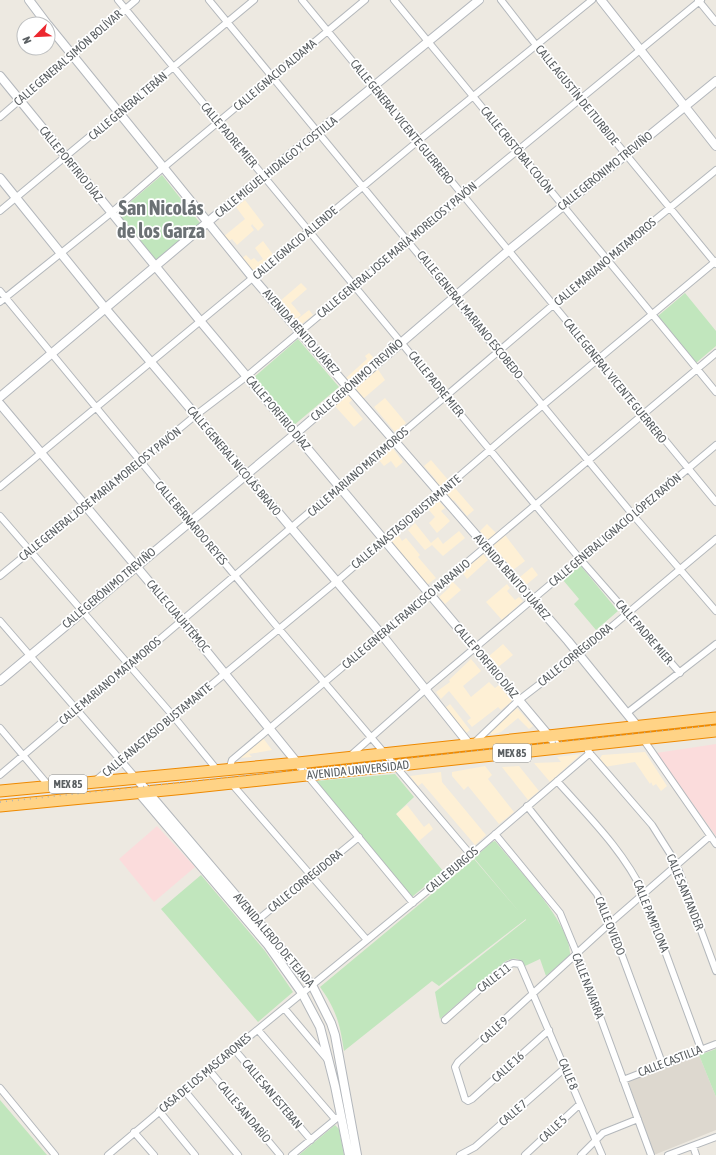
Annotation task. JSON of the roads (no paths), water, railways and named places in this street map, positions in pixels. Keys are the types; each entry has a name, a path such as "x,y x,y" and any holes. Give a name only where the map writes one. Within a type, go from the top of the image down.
{"highway":[{"path":"703,720 710,713 716,710"},
{"name":"AVENIDA UNIVERSIDAD","path":"0,791 298,763 716,718"},
{"name":"AVENIDA UNIVERSIDAD","path":"0,806 559,748 586,749 643,739 716,731"}],"street":[{"name":"CALLE PADRE MIER","path":"118,0 580,559 680,672"},
{"name":"CALLE GENERAL SIMÓN BOLÍVAR","path":"0,117 136,0"},
{"name":"CALLE GENERAL MARIANO ESCOBEDO","path":"209,0 455,296 633,515 716,612"},
{"name":"CALLE GENERAL TERÁN","path":"0,211 119,114 254,0"},
{"name":"CALLE GENERAL VICENTE GUERRERO","path":"302,0 643,416 716,502"},
{"name":"CALLE IGNACIO ALDAMA","path":"0,302 111,213 365,0"},
{"name":"CALLE CRISTÓBAL COLÓN","path":"394,0 606,260 716,392"},
{"name":"CALLE MIGUEL HIDALGO Y COSTILLA","path":"0,397 208,222 479,0"},
{"name":"CALLE AGUSTÍN DE ITURBIDE","path":"501,0 536,46 716,262"},
{"name":"CALLE IGNACIO ALLENDE","path":"0,486 201,322 418,141 592,0"},
{"path":"601,0 716,146"},
{"path":"700,0 716,22"},
{"name":"CALLE GENERAL JOSE MARÍA MORELOS Y PAVÓN","path":"0,576 196,415 247,376 700,0"},
{"name":"AVENIDA BENITO JUÁREZ","path":"31,1 42,16"},
{"name":"AVENIDA BENITO JUÁREZ","path":"56,35 253,278 579,654 637,726"},
{"name":"CALLE PORFIRIO DÍAZ","path":"0,76 155,268 559,748"},
{"name":"CALLE GERÓNIMO TREVIÑO","path":"0,681 295,434 508,251 716,81"},
{"name":"CALLE MARIANO MATAMOROS","path":"0,775 76,709 500,352 606,260 716,170"},
{"name":"CALLE GENERAL NICOLÁS BRAVO","path":"0,178 105,308 382,635 471,744"},
{"name":"CALLE ANASTASIO BUSTAMANTE","path":"94,782 336,582 597,359 716,262"},
{"name":"CALLE BERNARDO REYES","path":"0,291 189,522 383,753 471,855"},
{"name":"CALLE GENERAL FRANCISCO NARANJO","path":"223,770 232,760 643,416 716,353"},
{"name":"CALLE CUAUHTÉMOC","path":"0,404 226,674 307,775"},
{"name":"CALLE GENERAL IGNACIO LÓPEZ RAYÓN","path":"350,757 426,689 531,599 716,445"},
{"path":"0,516 174,717 223,770"},
{"name":"CALLE CORREGIDORA","path":"471,744 519,700 579,654 716,539"},
{"path":"0,621 136,778"},
{"path":"627,713 716,644"},
{"path":"0,728 49,786"},
{"path":"643,739 716,844"},
{"name":"CALLE BURGOS","path":"302,992 471,855 557,781 586,749"},
{"name":"CALLE SANTANDER","path":"586,749 652,826 676,864 716,971"},
{"path":"307,775 413,903"},
{"name":"AVENIDA LERDO DE TEJADA","path":"136,778 144,792 255,923 312,985 331,1023 335,1035 358,1155"},
{"name":"CALLE PAMPLONA","path":"557,781 620,852 634,873 644,894 701,1049"},
{"path":"231,783 367,940"},
{"name":"CALLE OVIEDO","path":"527,806 590,883 610,923 662,1064"},
{"name":"CALLE NAVARRA","path":"495,834 560,913 577,954 651,1155"},
{"name":"CALLE 9","path":"465,1099 455,1067 458,1062 610,923 710,836"},
{"name":"CALLE CORREGIDORA","path":"255,923 359,837"},
{"name":"AVENIDA LERDO DE TEJADA","path":"255,923 302,992 320,1027 335,1086 337,1118 349,1155"},
{"name":"CALLE 11","path":"445,1020 510,964 518,964 522,967 534,994"},
{"name":"CASA DE LOS MASCARONES","path":"108,1155 302,992"},
{"name":"CALLE 8","path":"534,994 602,1155"},
{"path":"284,1008 328,1060"},
{"path":"258,1030 337,1118 292,1155"},
{"name":"CALLE 16","path":"465,1099 468,1101 472,1099 549,1030"},
{"name":"CALLE CASTILLA","path":"624,1080 716,1044"},
{"name":"CALLE SAN ESTEBAN","path":"234,1049 310,1140"},
{"name":"CALLE 7","path":"460,1155 475,1147 565,1068"},
{"name":"CALLE SAN DARÍO","path":"208,1070 280,1155"},
{"path":"0,1088 55,1155"},
{"path":"184,1090 238,1155"},
{"name":"CALLE 5","path":"525,1155 580,1104"},
{"path":"159,1111 195,1155"},
{"path":"581,1155 603,1133 638,1119"},
{"path":"134,1132 154,1155"},
{"path":"668,1155 716,1137"},
{"path":"693,1146 696,1155"},
{"path":"475,1147 477,1155"}],"railway":[{"path":"0,802 716,725"}],"district":[{"name":"San Nicolás de los Garza","path":"161,218"}]}
